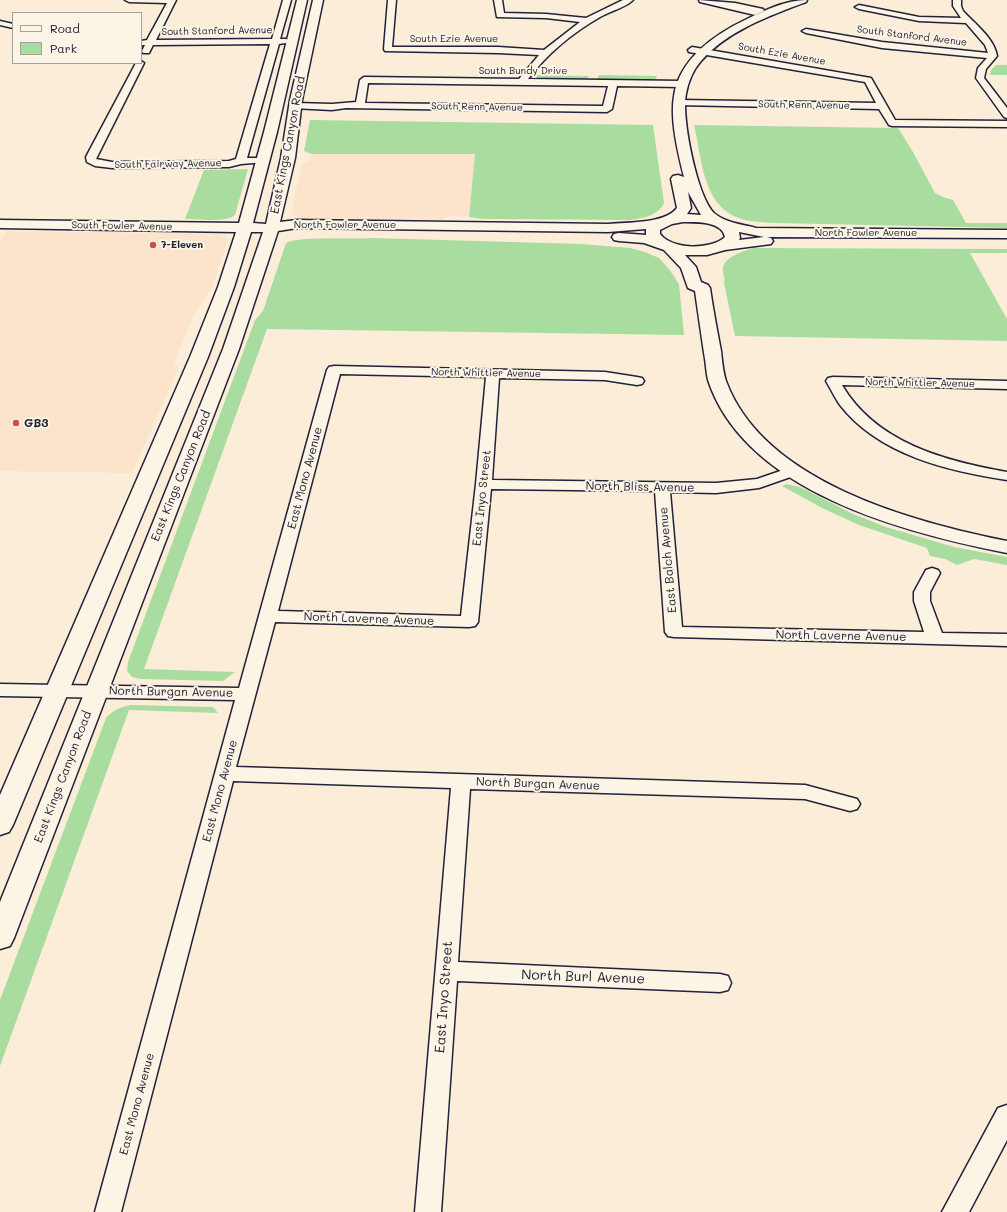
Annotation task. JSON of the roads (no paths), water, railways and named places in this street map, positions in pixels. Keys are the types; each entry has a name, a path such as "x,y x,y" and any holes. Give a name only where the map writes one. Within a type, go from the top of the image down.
{"main road":[{"name":"East Kings Canyon Road","path":"0,825 199,357 234,264 302,0"},
{"name":"East Kings Canyon Road","path":"0,938 231,349 272,228 288,158 296,103 318,0"},
{"path":"673,101 698,51 715,33 757,12 789,0"},
{"path":"802,0 742,24 698,51 681,63 669,83 673,101 679,115 690,177 699,203 703,210 733,233 733,238 722,247 708,254 705,259 703,275 717,380 721,394 731,412 748,433 770,453 794,471 837,496 897,520 974,542 1007,547"},
{"path":"285,69 290,77 286,99 288,103 296,103"},
{"path":"667,118 672,146"},
{"path":"675,168 684,208 679,215 657,225 653,234 656,239 666,245 688,267 694,285 703,275"},
{"path":"703,210 730,220 766,228 944,233"},
{"name":"North Fowler Avenue","path":"272,228 297,224 608,228 640,226 668,220 694,218 746,230 771,233 1007,234"},
{"name":"South Fowler Avenue","path":"0,224 272,228"},
{"name":"North Fowler Avenue","path":"272,228 304,235 627,237 696,250 770,241 1007,243"},
{"path":"181,477 178,446 211,369 209,360 199,357"}],"street":[{"path":"129,0 172,0"},
{"path":"142,56 145,43 172,0"},
{"path":"241,160 287,0"},
{"name":"South Ezie Avenue","path":"392,0 388,49 545,52"},
{"path":"498,0 500,15 546,16 588,21"},
{"path":"604,0 608,10"},
{"path":"521,82 533,65 557,41 588,21 629,0"},
{"path":"703,0 727,5 735,5 757,12"},
{"path":"958,0 957,6 968,21 989,44 992,50 993,56 982,68 980,78 1007,115"},
{"path":"859,7 912,18 968,21"},
{"path":"0,23 12,26"},
{"name":"South Stanford Avenue","path":"806,31 882,45 993,56"},
{"name":"South Stanford Avenue","path":"145,43 292,41"},
{"name":"South Ezie Avenue","path":"698,51 868,80 882,106"},
{"name":"South Fairway Avenue","path":"139,64 91,156 91,160 95,163 112,165 229,164 241,160 262,160"},
{"name":"South Bundy Drive","path":"360,105 364,80 682,84"},
{"name":"South Renn Avenue","path":"296,103 332,107 360,105 607,109 613,82"},
{"name":"South Renn Avenue","path":"673,101 882,106"},
{"path":"882,106 892,123 1007,124"},
{"name":"North Whittier Avenue","path":"334,370 605,376 637,381"},
{"name":"East Mono Avenue","path":"108,1212 224,774 334,370"},
{"name":"East Inyo Street","path":"469,622 484,484 493,373"},
{"name":"North Whittier Avenue","path":"1007,385 833,381 841,398 861,419 883,436 942,462 965,469 1007,476"},
{"name":"North Bliss Avenue","path":"484,484 716,488 738,487 759,483 794,471"},
{"name":"East Balch Avenue","path":"662,487 674,632"},
{"path":"932,574 922,592 922,601 935,638"},
{"name":"North Laverne Avenue","path":"268,616 469,622"},
{"name":"North Laverne Avenue","path":"674,632 1007,640"},
{"name":"North Burgan Avenue","path":"0,690 246,694"},
{"name":"North Burgan Avenue","path":"224,774 805,792 850,804"},
{"name":"East Inyo Street","path":"428,1212 462,781"},
{"name":"North Burl Avenue","path":"446,971 720,983"},
{"path":"955,1212 1007,1116"}],"place":[{"name":"7-Eleven","path":"153,245"},
{"name":"GB3","path":"16,423"}]}
